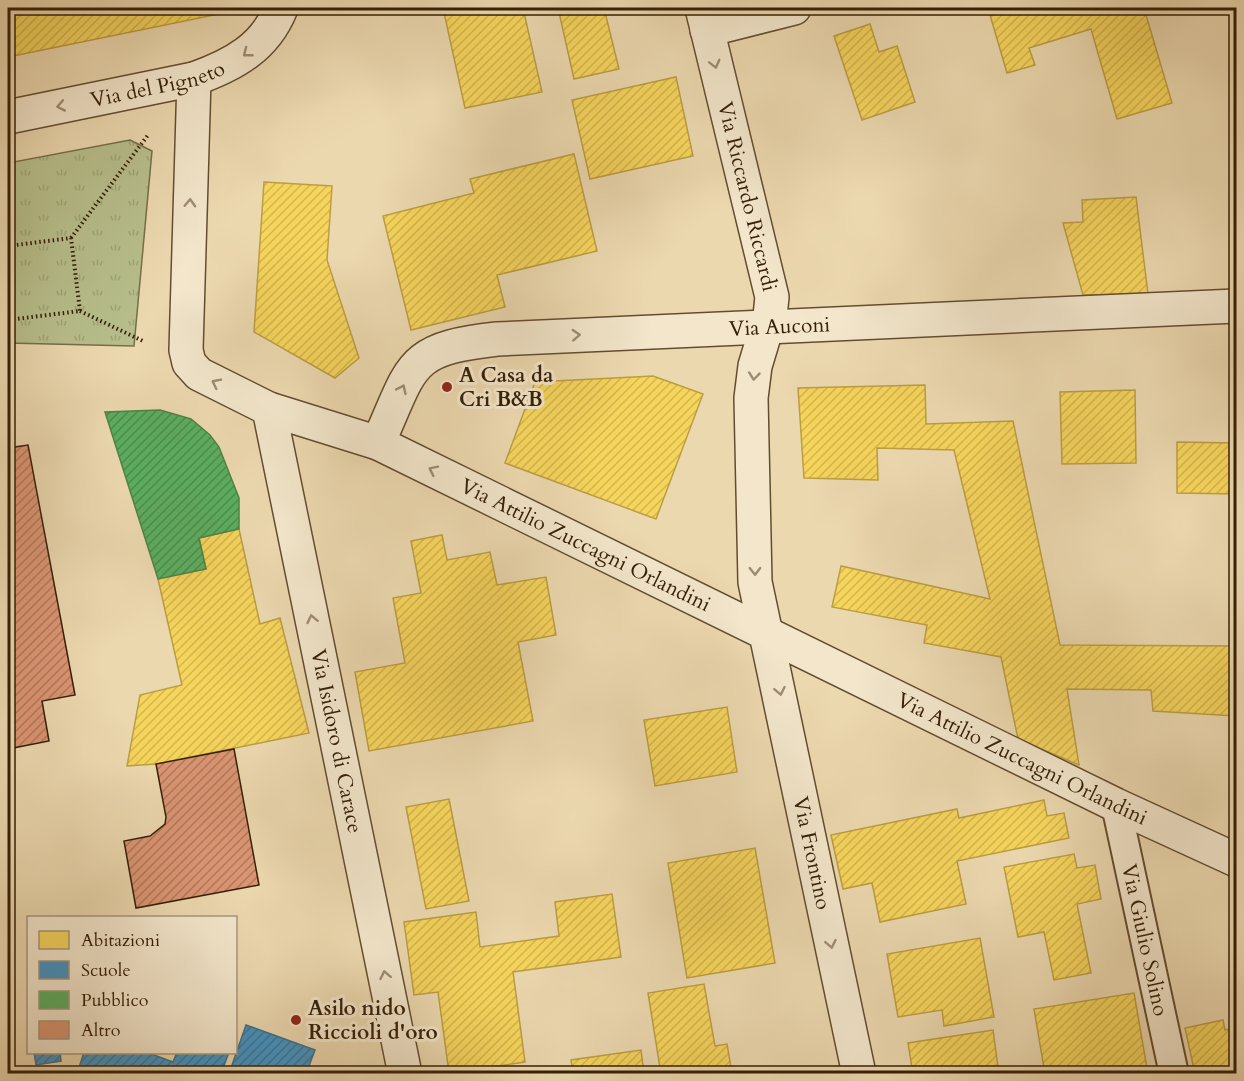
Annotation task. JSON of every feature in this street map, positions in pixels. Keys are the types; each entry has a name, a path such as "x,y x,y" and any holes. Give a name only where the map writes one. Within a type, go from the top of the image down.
{"street":[{"name":"Via del Pigneto","path":"8,117 194,79 243,57 261,42 273,26 281,8"},
{"path":"705,19 794,8"},
{"name":"Via Riccardo Riccardi","path":"705,19 772,297 755,366 751,398 755,582 768,634"},
{"name":"Via Attilio Zuccagni Orlandini","path":"194,79 186,356 198,374 269,409 378,443 1116,805 1236,860"},
{"name":"Via Auconi","path":"378,443 415,364 439,350 497,339 1236,306"},
{"name":"Via Isidoro di Carace","path":"269,409 405,1074"},
{"name":"Via Frontino","path":"768,634 859,1074"}],"lane":[{"name":"Via Giulio Solino","path":"1116,805 1174,1074"}],"path":[{"path":"80,311 71,238 143,140"},
{"path":"8,246 71,238"},
{"path":"8,321 80,311 150,345"}],"green space":[{"path":"130,140 152,151 134,346 8,343 8,163"}],"building: Abitazioni":[{"path":"8,8 223,8 224,13 8,57"},
{"path":"443,8 523,8 542,92 465,108"},
{"path":"558,8 604,8 619,69 574,79"},
{"path":"988,8 1144,8 1172,103 1117,119 1091,29 1029,48 1035,65 1007,73"},
{"path":"870,24 879,52 897,46 915,102 862,120 834,36"},
{"path":"676,77 693,156 590,179 572,100"},
{"path":"574,154 597,251 497,275 505,307 411,330 383,216 474,193 470,179"},
{"path":"264,182 332,186 327,260 359,358 335,378 254,332"},
{"path":"1136,197 1148,294 1083,295 1063,223 1083,222 1082,200"},
{"path":"653,376 703,394 656,519 505,463 535,382"},
{"path":"925,385 926,424 1013,421 1060,645 1236,646 1236,716 1153,711 1151,690 1067,689 1079,765 1018,739 1001,657 924,643 927,625 832,607 841,566 990,599 954,450 877,448 878,480 804,478 798,388"},
{"path":"1135,390 1136,463 1062,464 1060,392"},
{"path":"1177,442 1236,443 1236,494 1177,493"},
{"path":"239,529 260,624 280,618 309,733 156,764 127,766 140,695 182,685 158,579 206,569 199,538"},
{"path":"442,535 447,560 490,552 497,585 546,577 556,635 518,642 533,721 369,751 355,672 405,663 393,598 421,593 411,541"},
{"path":"727,707 737,772 655,786 644,720"},
{"path":"449,799 469,901 426,909 406,807"},
{"path":"1044,800 1047,816 1064,813 1069,838 957,861 966,904 880,922 872,883 843,889 831,835 957,809 959,818"},
{"path":"755,848 775,963 687,978 668,863"},
{"path":"1074,854 1077,868 1095,865 1101,899 1077,904 1091,973 1054,980 1044,932 1018,937 1004,867"},
{"path":"612,894 621,957 513,972 525,1062 449,1073 438,992 414,995 404,922 476,912 480,947 559,936 555,902"},
{"path":"980,938 994,1017 944,1026 942,1010 898,1017 887,954"},
{"path":"704,984 715,1046 727,1044 732,1074 661,1074 648,993"},
{"path":"1134,993 1148,1074 1045,1074 1034,1009"},
{"path":"1223,1020 1225,1030 1236,1027 1236,1074 1195,1074 1185,1028"},
{"path":"993,1030 999,1074 913,1074 908,1043"},
{"path":"641,1050 644,1074 573,1074 571,1060"}],"building: Scuole":[{"path":"246,1025 315,1050 306,1074 248,1074 231,1068"},
{"path":"34,1054 60,1054 61,1061 36,1065"},
{"path":"83,1054 151,1054 173,1062 176,1054 228,1054 221,1074 77,1074"}],"building: Pubblico":[{"path":"160,410 191,419 210,435 219,447 239,498 239,529 199,538 206,569 158,579 105,412"}],"building: Altro":[{"path":"28,445 75,695 42,701 49,741 8,749 8,448"},
{"path":"234,749 259,885 136,908 124,841 150,836 165,824 166,817 156,764"}],"place":[{"name":"A Casa da Cri B&B","path":"447,387"},
{"name":"Asilo nido Riccioli d'oro","path":"296,1020"}]}
